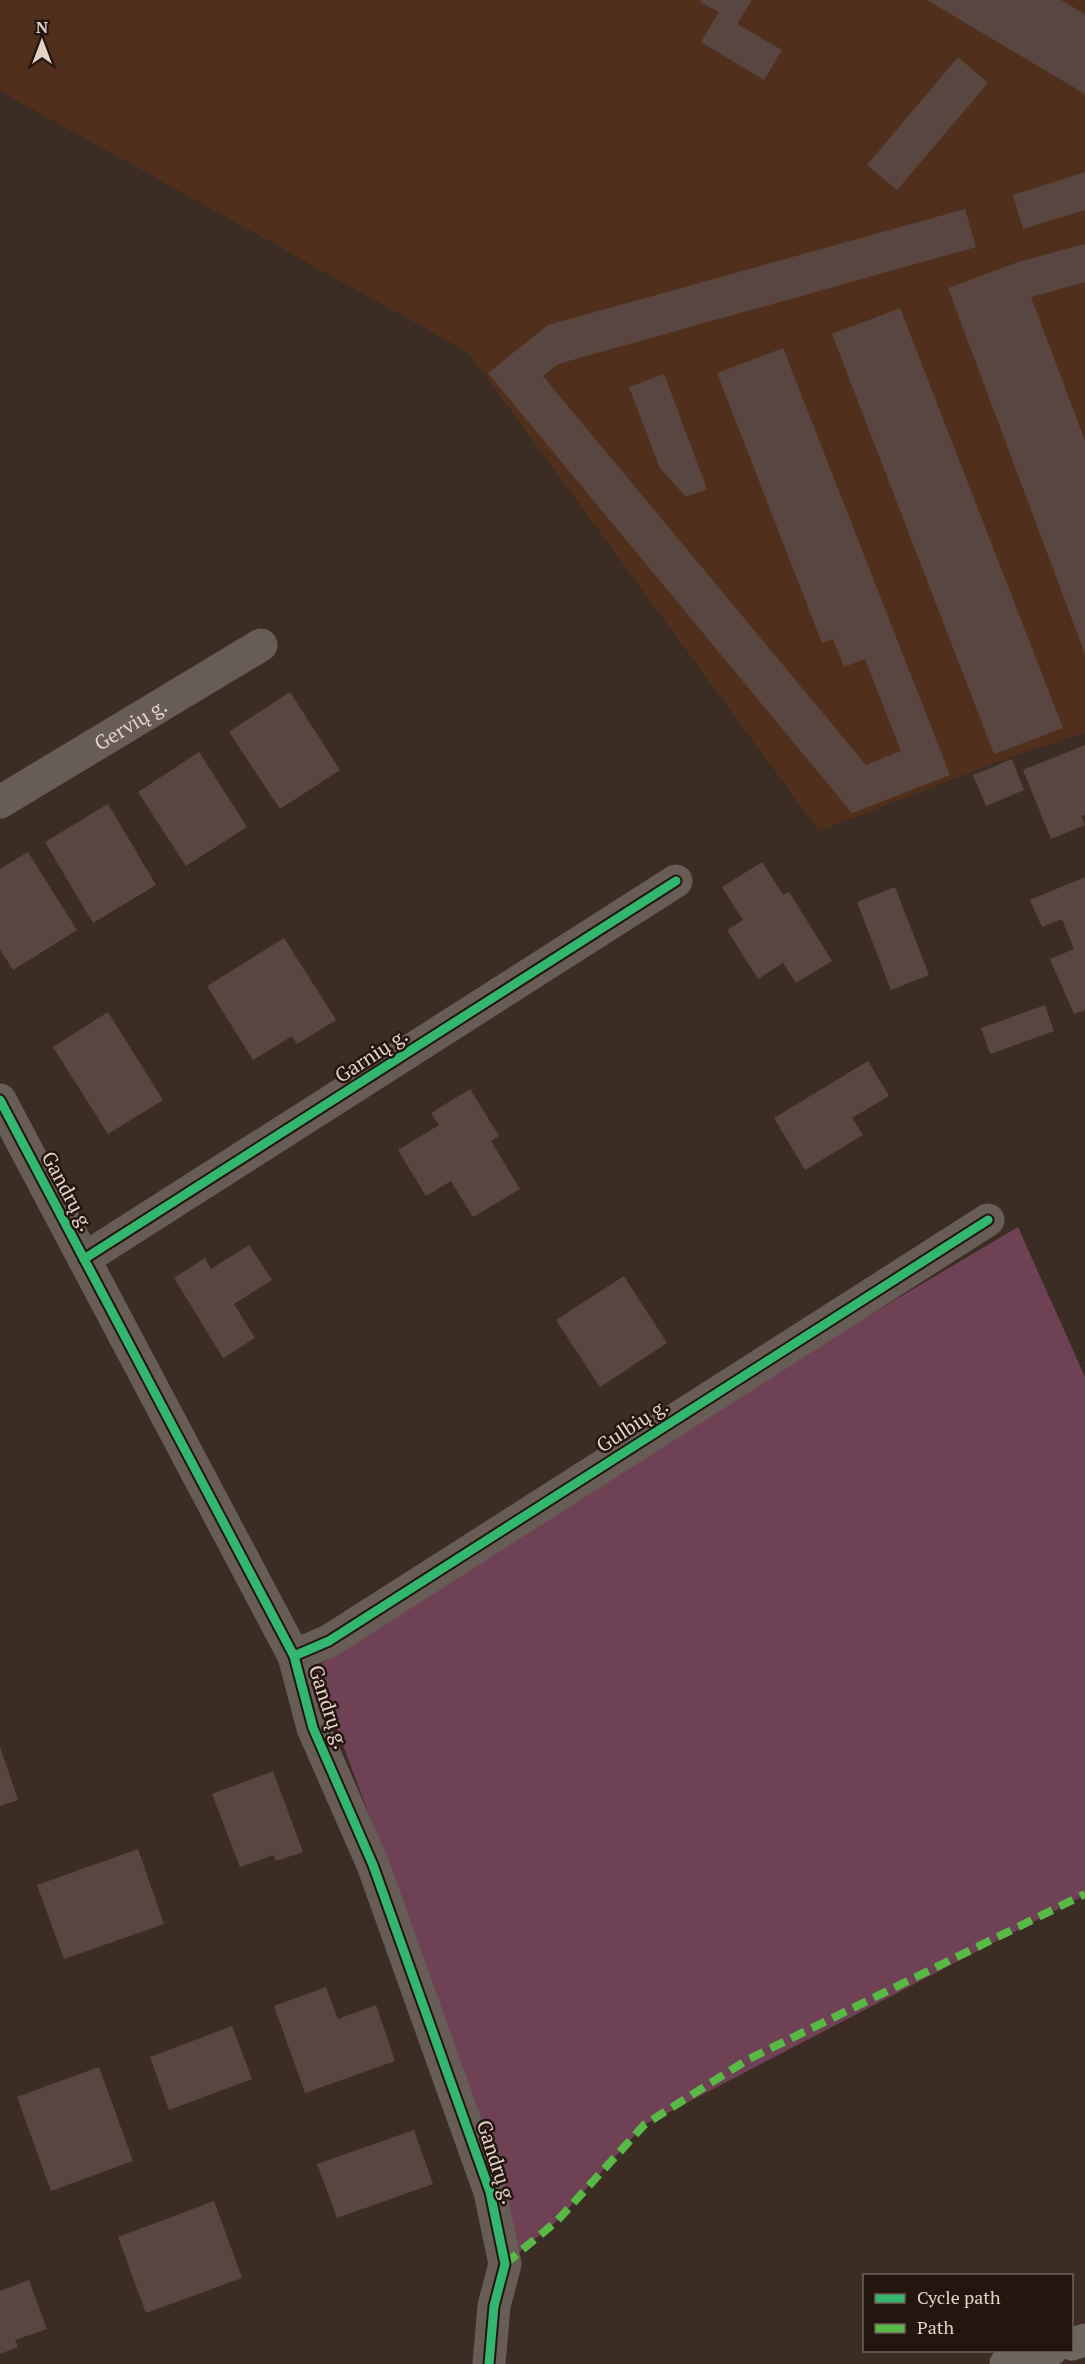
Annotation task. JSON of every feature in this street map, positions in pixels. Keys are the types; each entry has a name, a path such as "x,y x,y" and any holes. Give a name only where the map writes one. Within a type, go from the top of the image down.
{"main road":[{"path":"1006,2364 1045,2352"}],"street":[{"name":"Gervių g.","path":"0,802 261,645"},
{"name":"Garnių g.","path":"84,1259 676,881"},
{"name":"Gandrų g.","path":"0,1100 294,1656 313,1728 373,1865 490,2192 506,2264 494,2306 489,2364"},
{"name":"Gulbių g.","path":"294,1656 329,1641 988,1220"}],"shaded area":[{"path":"0,0 1085,0 1085,733 1013,756 819,831 468,352 0,91"},
{"path":"1018,1227 1085,1377 1085,1895 644,2125 557,2221 505,2264 401,1900 314,1668 844,1330"}],"building":[{"path":"701,0 752,0 737,24 782,50 764,80 701,42 719,12 700,2"},
{"path":"927,0 1061,0 1085,14 1085,94"},
{"path":"958,57 988,83 897,190 867,165"},
{"path":"1085,172 1085,210 1023,229 1013,195"},
{"path":"965,209 976,247 558,364 543,376 866,765 901,751 865,659 844,667 833,639 822,643 717,373 783,348 950,775 852,813 488,373 548,325"},
{"path":"1085,244 1085,282 1031,297 1085,441 1085,654 948,288 1018,262"},
{"path":"900,308 1063,728 994,754 832,334"},
{"path":"664,374 707,489 686,497 660,468 629,387"},
{"path":"290,692 340,770 280,809 229,732"},
{"path":"1085,745 1085,815 1081,816 1085,825 1051,839 1023,770"},
{"path":"199,752 247,827 186,866 138,792"},
{"path":"1012,759 1024,790 986,806 973,775"},
{"path":"108,804 156,885 93,923 45,842"},
{"path":"28,852 77,930 13,970 0,949 0,869"},
{"path":"762,862 783,895 789,892 832,961 796,983 783,963 758,979 727,930 743,920 722,887"},
{"path":"1085,877 1085,1010 1074,1014 1050,959 1074,949 1062,919 1042,927 1030,900"},
{"path":"895,887 929,975 891,990 857,902"},
{"path":"284,938 336,1020 297,1044 292,1036 253,1060 207,986"},
{"path":"1045,1005 1054,1031 990,1054 981,1028"},
{"path":"108,1012 163,1100 108,1134 53,1047"},
{"path":"868,1061 889,1096 852,1118 863,1135 805,1170 774,1118"},
{"path":"470,1089 499,1136 491,1141 520,1189 473,1217 451,1181 426,1196 398,1150 439,1125 431,1113"},
{"path":"249,1245 272,1280 234,1304 255,1338 223,1358 174,1278 205,1258 211,1269"},
{"path":"624,1276 667,1343 600,1387 556,1320"},
{"path":"0,1747 18,1800 0,1806"},
{"path":"273,1771 303,1852 276,1861 273,1855 240,1867 212,1794"},
{"path":"138,1849 164,1924 64,1959 37,1885"},
{"path":"326,1987 338,2019 376,2005 395,2061 305,2093 274,2006"},
{"path":"232,2026 252,2079 169,2110 150,2057"},
{"path":"99,2067 133,2161 51,2191 17,2097"},
{"path":"414,2130 433,2184 337,2218 317,2164"},
{"path":"214,2201 242,2278 146,2313 118,2237"},
{"path":"29,2280 47,2329 15,2340 18,2347 0,2354 0,2291"}],"marked path":[{"path":"505,2264 557,2221 644,2125 747,2060 1085,1894"}],"cycle path":[{"path":"84,1259 676,881"},
{"path":"0,1100 294,1656 313,1728 373,1865 490,2192 505,2264 494,2306 489,2364"},
{"path":"294,1656 329,1641 988,1220"}]}
